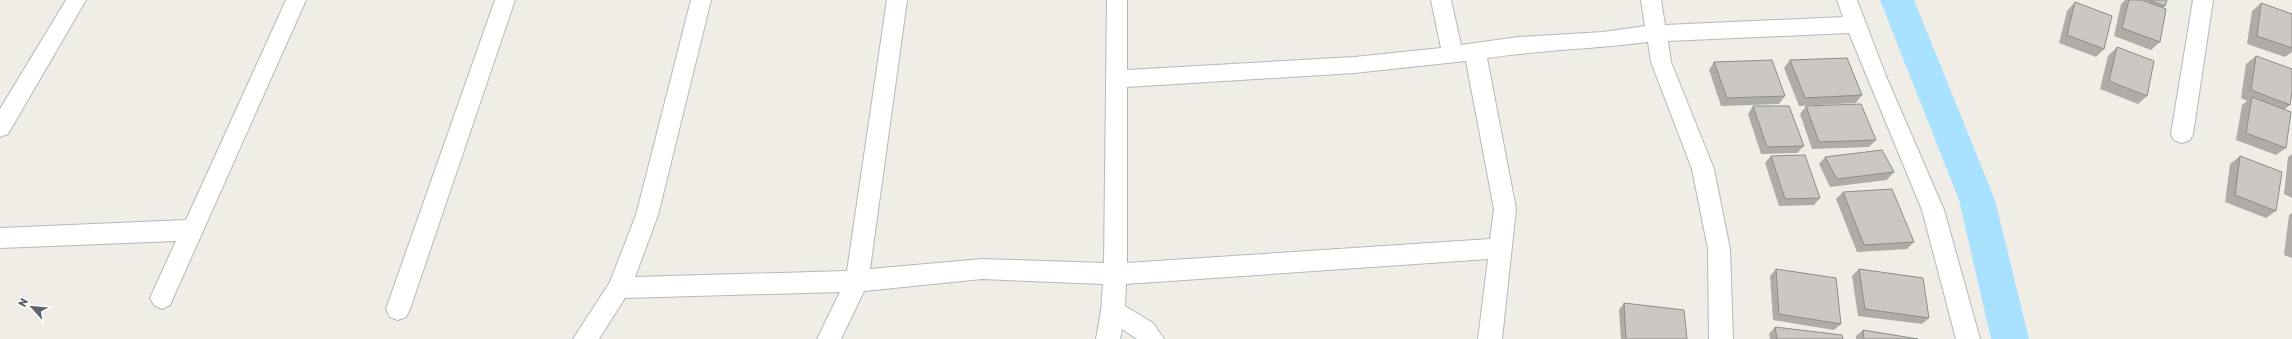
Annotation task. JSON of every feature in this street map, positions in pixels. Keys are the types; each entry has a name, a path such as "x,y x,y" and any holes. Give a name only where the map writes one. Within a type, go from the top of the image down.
{"street":[{"path":"0,128 76,0"},
{"path":"162,298 191,230 296,0"},
{"path":"398,309 505,0"},
{"path":"585,339 619,288 647,215 700,0"},
{"path":"829,339 857,281 897,0"},
{"path":"1108,339 1113,311 1115,274 1117,0"},
{"path":"1441,0 1453,55"},
{"path":"1651,0 1661,62 1703,169 1719,249 1721,339"},
{"path":"1846,0 1933,210 1968,339"},
{"path":"2182,134 2203,0"},
{"path":"1116,79 1354,65 1453,55 1518,45 1603,40 1657,33 1856,25"},
{"path":"1474,52 1505,209 1502,248 1490,339"},
{"path":"0,238 191,230"},
{"path":"619,288 857,281 982,269 1115,274 1502,248"},
{"path":"1113,311 1145,331 1152,339"}],"building":[{"path":"2129,0 2142,0 2166,9 2160,42 2122,28"},
{"path":"2149,0 2167,0 2165,6"},
{"path":"2075,2 2112,16 2104,49 2067,35"},
{"path":"2261,3 2292,14 2292,48 2257,36"},
{"path":"2117,47 2154,61 2147,96 2109,81"},
{"path":"2256,56 2292,69 2292,92 2290,105 2251,90"},
{"path":"1847,58 1862,95 1805,98 1790,60"},
{"path":"1772,60 1785,96 1727,98 1714,62"},
{"path":"2252,97 2291,112 2286,148 2246,133"},
{"path":"1861,104 1876,140 1819,142 1806,106"},
{"path":"1753,106 1789,106 1804,146 1767,147"},
{"path":"1882,150 1894,172 1837,179 1825,157"},
{"path":"1805,155 1820,198 1785,199 1771,156"},
{"path":"2240,156 2282,172 2276,211 2235,195"},
{"path":"1892,189 1914,242 1864,245 1843,192"},
{"path":"1776,269 1836,278 1841,324 1779,314"},
{"path":"1859,269 1923,278 1929,318 1865,309"},
{"path":"1624,303 1684,310 1687,339 1626,339"},
{"path":"1775,327 1842,335 1843,339 1777,339"},
{"path":"1863,330 1918,339 1864,339"}],"waterway":[{"path":"1897,0 1977,200 2010,339"}]}
